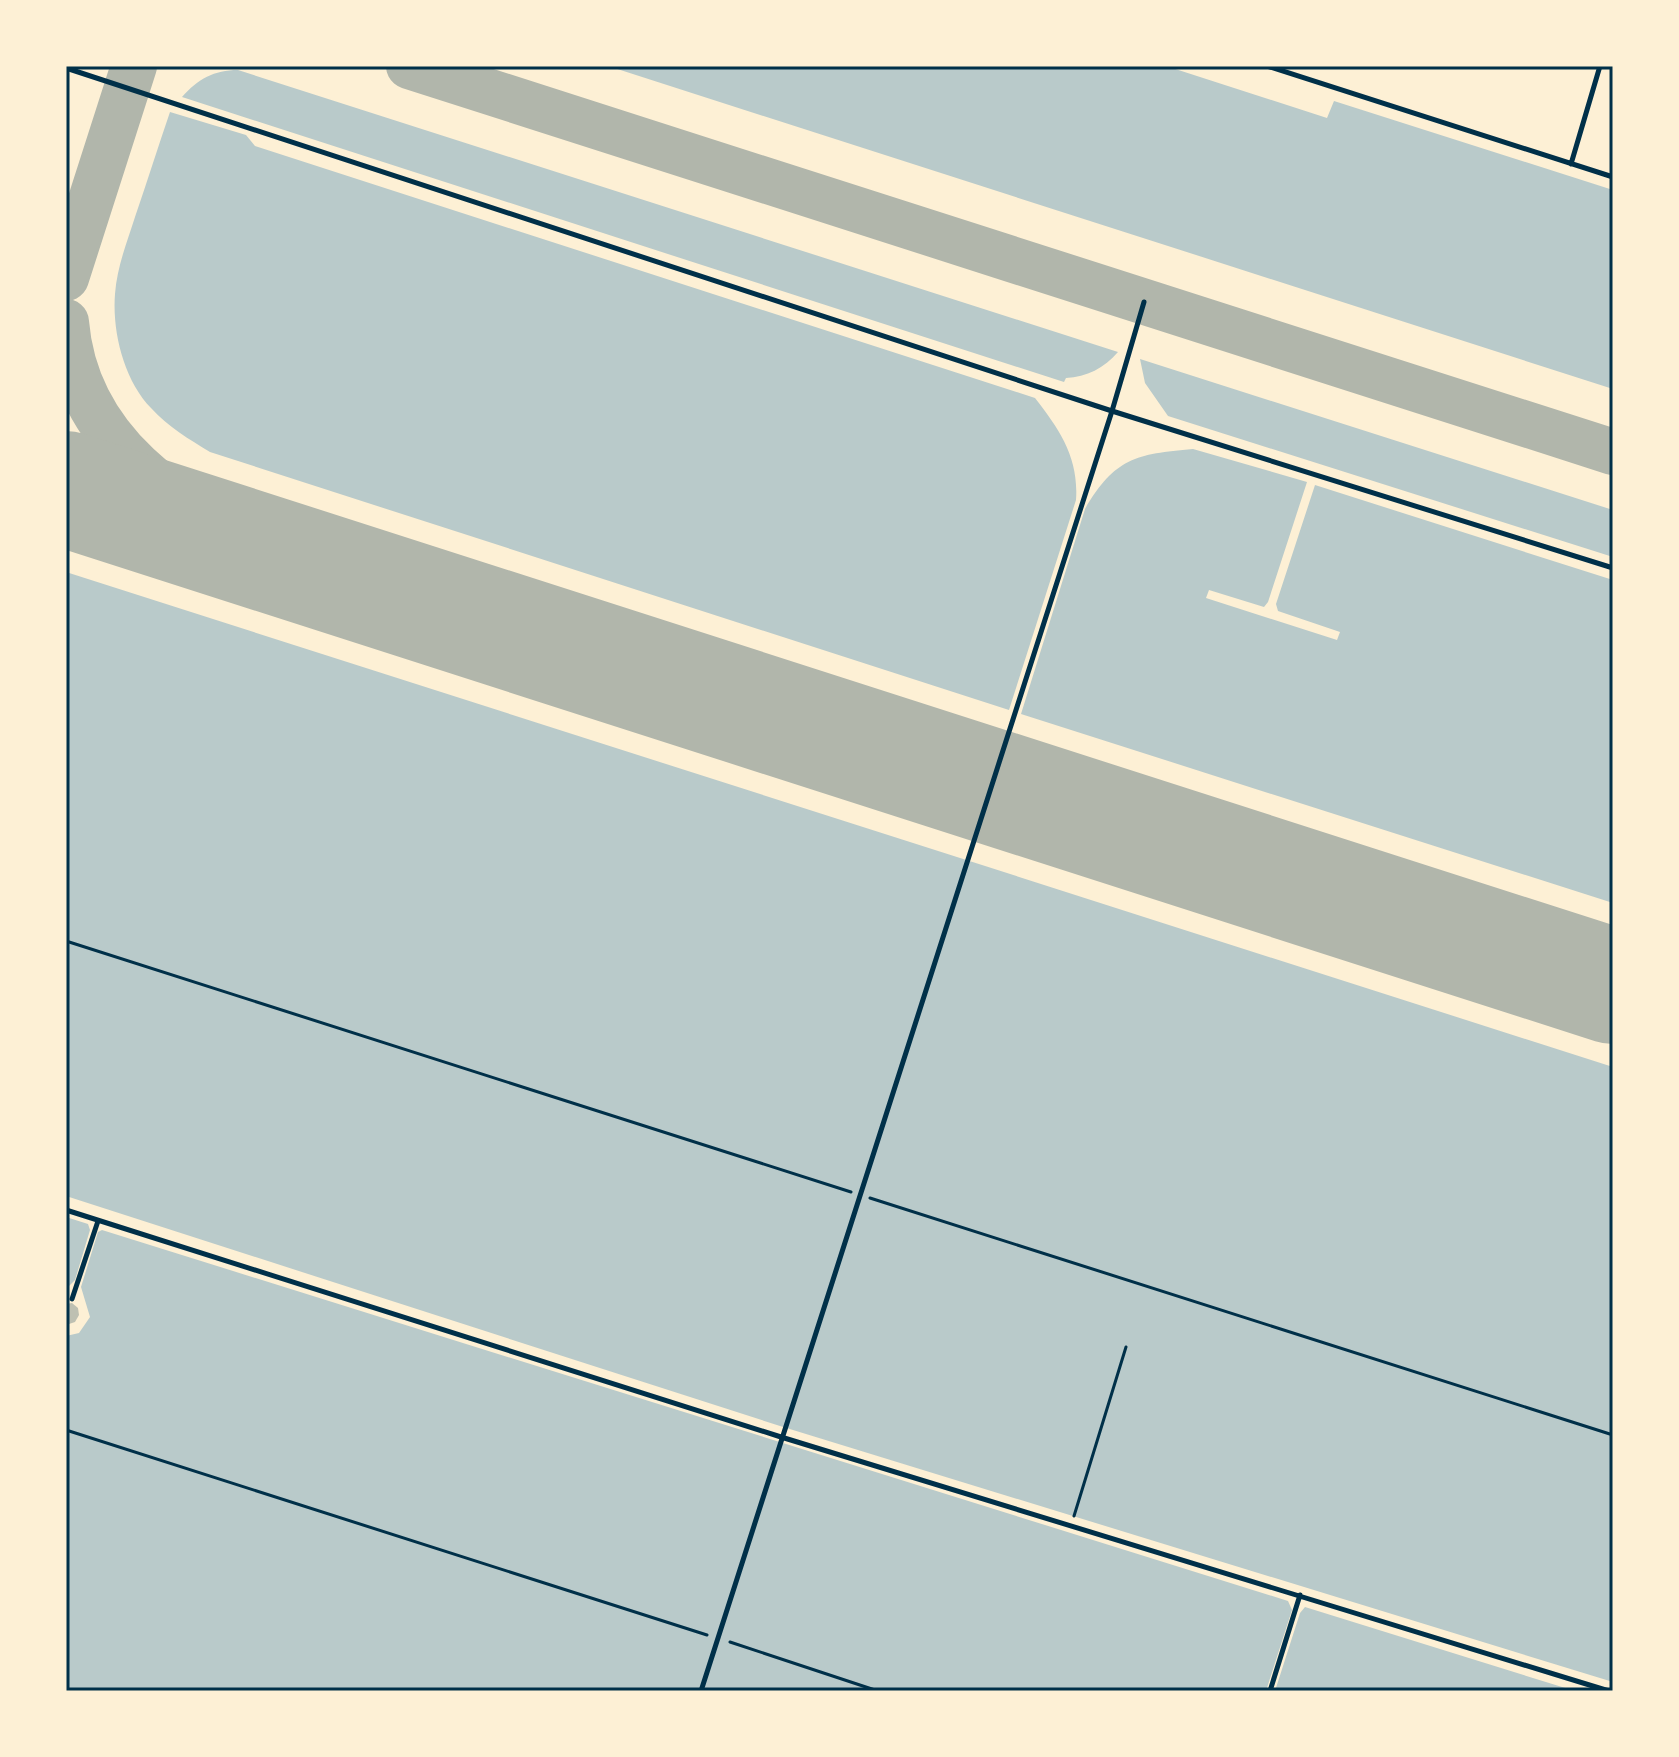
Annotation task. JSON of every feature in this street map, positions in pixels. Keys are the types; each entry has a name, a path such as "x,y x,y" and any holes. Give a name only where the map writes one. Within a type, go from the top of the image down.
{"lane":[{"path":"1267,66 1613,177"},
{"path":"1571,164 1600,66"},
{"path":"66,68 1112,411 1613,568"},
{"path":"701,1691 1112,411 1144,302"},
{"path":"66,1210 781,1437 1609,1691"},
{"path":"72,1299 98,1221"},
{"path":"1270,1691 1300,1595"}],"path":[{"path":"66,941 1613,1435"},
{"path":"1071,1524 1126,1347"},
{"path":"66,1430 878,1691"}],"shaded area":[{"path":"608,66 1166,66 1327,118 1334,101 1613,190 1613,389"},
{"path":"238,70 1118,352 1095,371 1066,378 1064,382 182,97 207,77"},
{"path":"170,112 246,135 255,146 1035,398 1066,445 1074,471 1076,500 1009,710 210,452 179,432 151,408 134,384 122,355 115,309 116,284 123,255"},
{"path":"1140,359 1613,510 1613,557 1168,416 1145,383"},
{"path":"1193,449 1307,482 1264,607 1209,590 1206,598 1337,640 1340,632 1278,611 1276,604 1315,485 1613,580 1613,903 1021,714 1085,509 1096,492 1117,469 1129,462 1156,453"},
{"path":"66,572 1613,1067 1613,1682 780,1426 66,1196"},
{"path":"66,1217 88,1224 90,1230 75,1280 66,1289"},
{"path":"102,1230 1288,1601 1292,1610 1266,1691 66,1691 66,1336 79,1333 90,1317 81,1287 98,1232"},
{"path":"1305,1607 1575,1691 1275,1691 1300,1613"}],"building":[{"path":"72,1303 78,1308 79,1315 75,1322 69,1324 66,1323 66,1304"}],"taxiway":[{"path":"66,278 134,66"},
{"path":"409,66 1613,452"},
{"path":"66,322 74,365 89,403 111,436 138,466 169,492 276,557"}],"runway":[{"path":"66,489 1613,986"}]}
